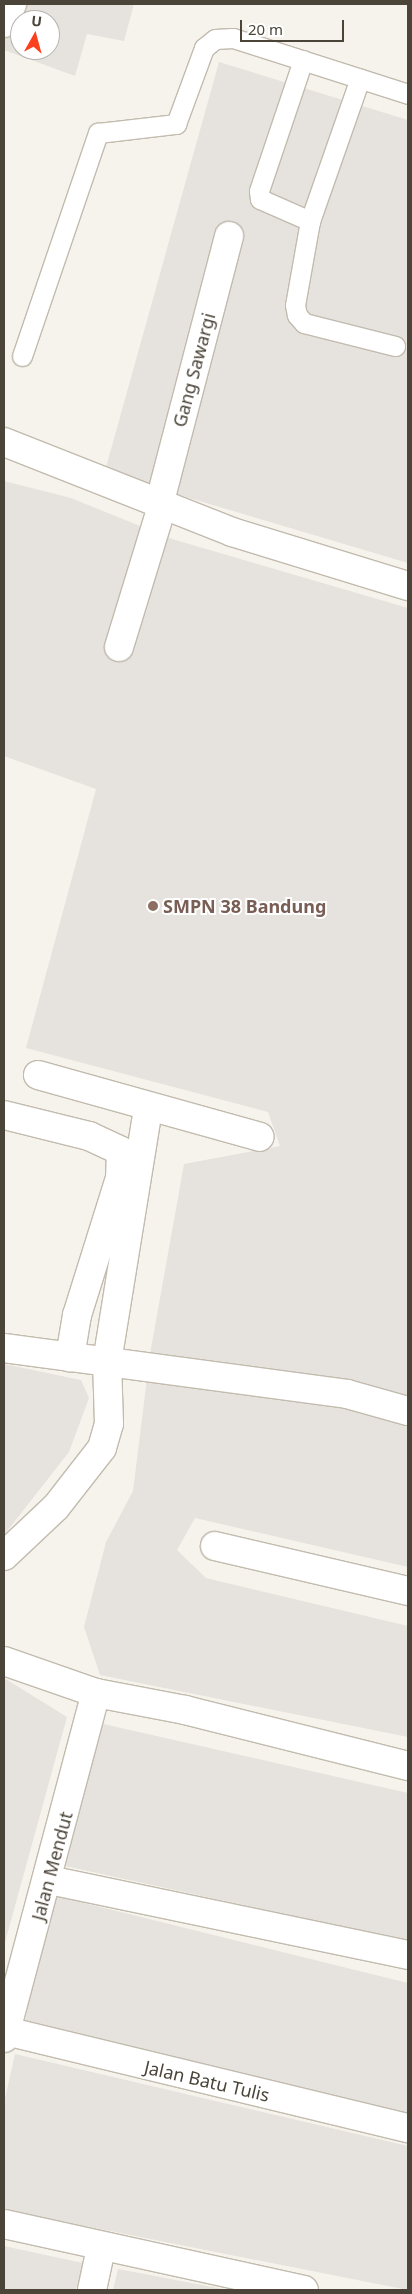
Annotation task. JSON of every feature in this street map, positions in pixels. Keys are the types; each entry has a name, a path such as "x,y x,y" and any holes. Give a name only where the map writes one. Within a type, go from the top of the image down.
{"street":[{"path":"4,23 12,4"},
{"name":"Gang Sawargi","path":"119,647 161,505 228,236"},
{"path":"4,442 161,505 408,586"},
{"path":"38,1075 148,1110 260,1137"},
{"path":"4,1556 56,1507 102,1448 109,1424 107,1362 148,1110"},
{"path":"4,1115 89,1136 121,1151 120,1178 77,1315 70,1357"},
{"path":"4,1348 347,1394 408,1411"},
{"path":"215,1546 408,1591"},
{"path":"4,1661 96,1693 185,1710 408,1766"},
{"name":"Jalan Mendut","path":"5,2035 49,1880 96,1693"},
{"path":"49,1880 408,1955"},
{"name":"Jalan Batu Tulis","path":"5,2035 408,2128"},
{"path":"4,2224 101,2248 304,2290"},
{"path":"92,2290 101,2248"}],"lane":[{"path":"22,356 98,133 176,124 204,48 215,39 233,38 408,94"},
{"path":"303,60 259,191 260,199 310,221"},
{"path":"360,78 310,221 297,315 304,323 395,346"}],"shaded area":[{"path":"22,4 134,4 124,41 87,34 75,76 31,60 60,60 60,10 19,10"},
{"path":"10,27 10,52 4,50 4,39"},
{"path":"219,62 408,120 408,563 159,489 103,478"},
{"path":"4,481 71,498 172,539 408,608 408,1567 195,1518 177,1550 206,1578 408,1626 408,1737 100,1675 84,1627 106,1542 133,1491 150,1354 184,1164 280,1146 268,1112 26,1048 96,789 4,756"},
{"path":"4,1364 81,1380 89,1398 69,1452 4,1535"},
{"path":"4,1678 67,1717 4,1946"},
{"path":"99,1723 408,1793 408,1949 316,1921 65,1866"},
{"path":"52,1895 408,1983 408,2133 24,2026"},
{"path":"15,2054 408,2146 408,2290 4,2210 4,2103"},
{"path":"4,2246 83,2263 76,2290 4,2290"},
{"path":"118,2269 228,2290 113,2290"}],"place":[{"name":"SMPN 38 Bandung","path":"153,906"}]}
